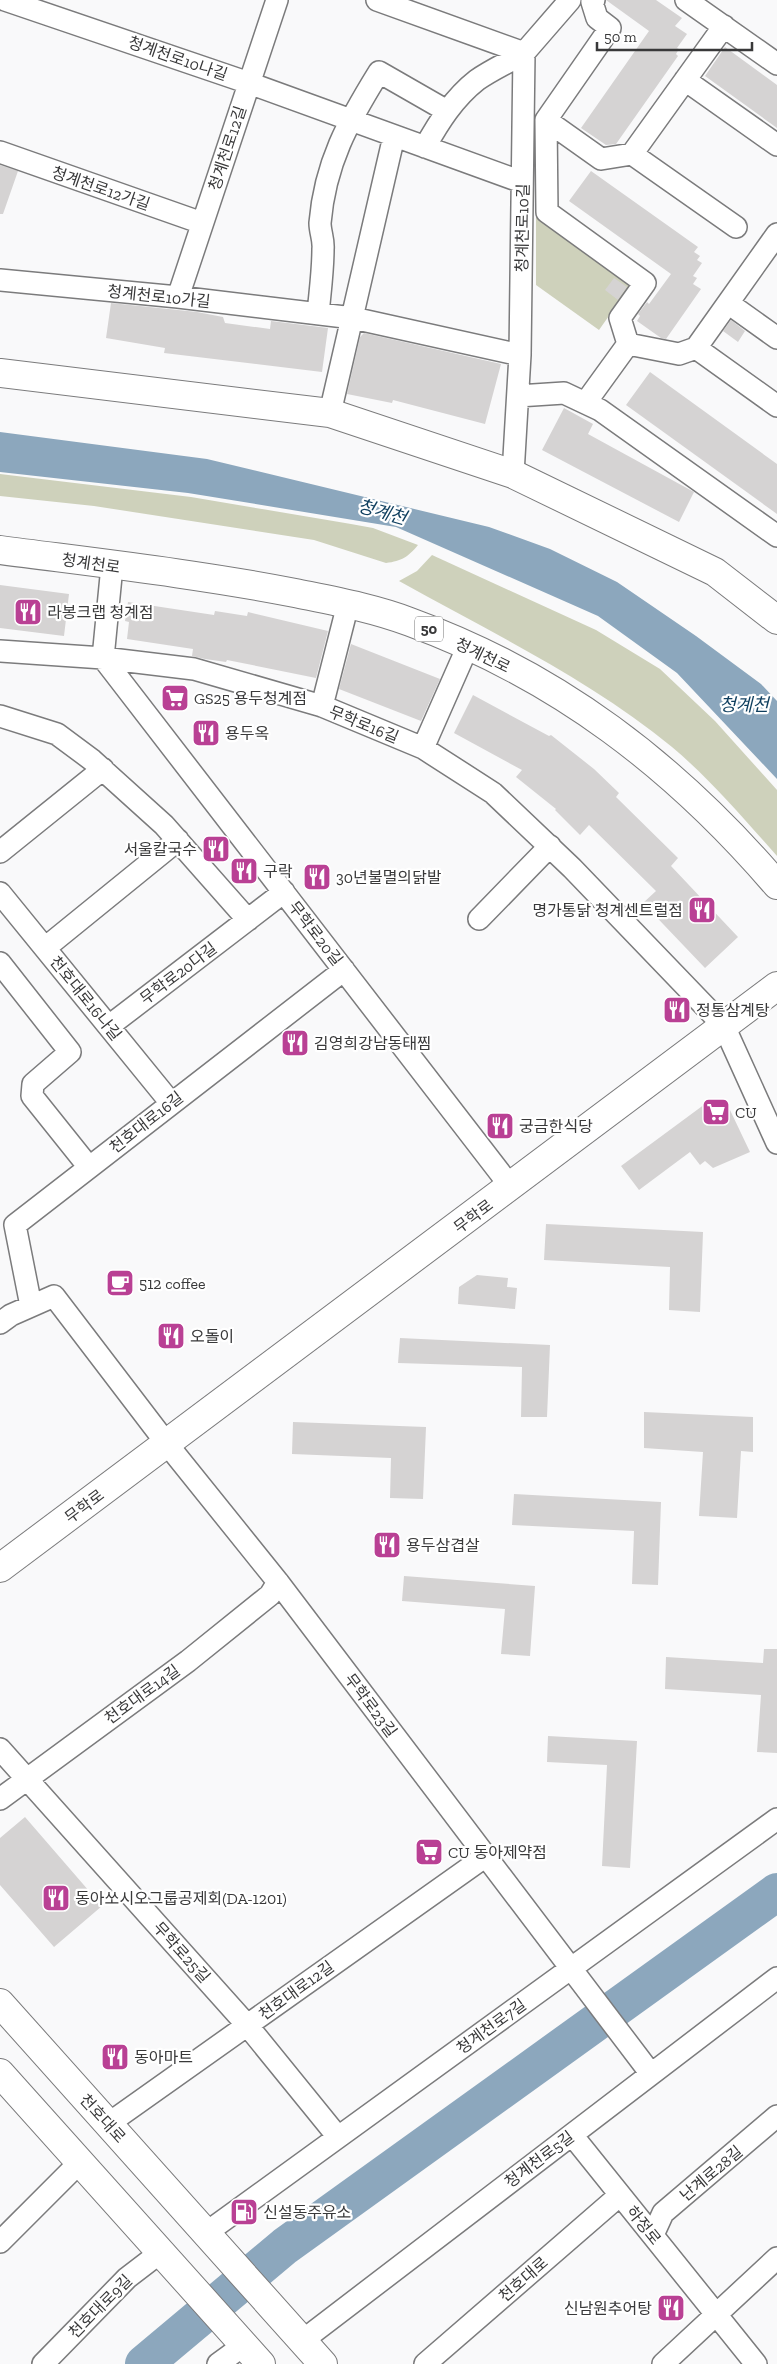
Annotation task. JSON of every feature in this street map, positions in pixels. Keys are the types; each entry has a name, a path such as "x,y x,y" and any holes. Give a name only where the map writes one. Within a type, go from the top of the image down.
{"main road":[{"path":"0,373 330,412 513,474 716,572 777,620"},
{"name":"청계천로","path":"0,550 240,582 348,604 410,621 468,646 585,709 619,733 689,792 724,825 777,885"},
{"name":"무학로","path":"0,1568 777,986"},
{"name":"천호대로","path":"0,2003 302,2341"},
{"path":"0,2073 249,2350"},
{"path":"302,2341 323,2364"}],"street":[{"name":"청계천로10나길","path":"5,0 249,83 522,182"},
{"name":"청계천로12길","path":"178,297 277,0"},
{"path":"377,0 524,53"},
{"path":"425,147 447,111 458,98 478,80 524,53 570,0"},
{"path":"594,0 592,2 597,18 610,28 546,120 547,212 645,283 620,318 628,344"},
{"path":"686,0 777,64"},
{"path":"632,154 724,26"},
{"name":"청계천로10길","path":"513,474 520,355 524,53"},
{"path":"318,314 324,247 320,226 324,198 336,152 349,119 379,72 447,111"},
{"path":"685,80 777,144"},
{"path":"546,120 601,159 632,154 736,227"},
{"path":"330,412 394,136"},
{"name":"청계천로12가길","path":"0,152 202,223"},
{"path":"628,344 679,354 696,348 777,234"},
{"name":"청계천로10가길","path":"0,280 178,297 352,318 520,355"},
{"path":"728,303 777,338"},
{"path":"586,402 628,344"},
{"path":"696,348 777,406"},
{"path":"518,396 564,393 586,402 777,536"},
{"path":"103,658 112,566"},
{"path":"322,706 348,604"},
{"path":"423,748 468,646"},
{"name":"무학로16길","path":"0,651 103,658 194,668 322,706 423,748 493,793 550,846 724,1026 777,1143"},
{"name":"무학로20길","path":"103,658 511,1187"},
{"path":"4,724 57,734 103,769 164,825 248,920"},
{"path":"0,852 103,769"},
{"path":"45,948 178,840"},
{"path":"479,919 550,846"},
{"name":"무학로20다길","path":"109,1026 284,892"},
{"name":"천호대로16나길","path":"0,893 171,1103"},
{"path":"0,963 70,1052 33,1084 32,1096 88,1166"},
{"name":"천호대로16길","path":"31,1306 15,1225 88,1166 344,970"},
{"path":"0,1323 11,1315 54,1296 168,1444"},
{"name":"무학로23길","path":"168,1444 278,1582 651,2074"},
{"name":"천호대로14길","path":"0,1799 188,1661 270,1595 278,1582"},
{"name":"무학로25길","path":"0,1749 248,2025 338,2137"},
{"name":"청계천로7길","path":"206,2233 777,1819"},
{"name":"천호대로12길","path":"108,2124 486,1856"},
{"name":"청계천로5길","path":"302,2341 651,2074 775,1984"},
{"name":"난계로28길","path":"653,2235 663,2213 777,2116"},
{"name":"하정로","path":"572,2135 756,2364"},
{"path":"0,2242 80,2162"},
{"name":"천호대로","path":"425,2364 620,2195"},
{"name":"천호대로9길","path":"43,2364 127,2278 161,2252"},
{"path":"663,2364 777,2258"},
{"path":"218,2364 249,2350"}],"green space":[{"path":"536,217 630,286 599,330 536,285"},
{"path":"0,474 191,497 351,524 373,528 418,545 404,558 386,563 314,540 94,506 0,496"},
{"path":"432,555 596,630 660,669 715,721 777,790 777,856 700,772 640,722 574,678 399,581 417,571"}],"water":[{"name":"청계천","path":"0,432 207,459 489,527 550,549 617,582 696,636 761,684 777,701 777,779 677,673 598,616 396,527 188,493 0,472"}],"building":[{"path":"606,0 656,0 682,18 675,26 687,34 677,48 679,49 676,54 678,56 616,144 606,145 581,128 649,31"},
{"path":"725,47 777,85 777,128 705,76"},
{"path":"0,165 18,171 3,214 0,214"},
{"path":"591,171 698,247 694,252 700,256 697,260 702,263 693,276 697,278 693,284 701,289 666,339 661,338 637,321 640,316 638,314 647,302 649,304 671,274 569,201"},
{"path":"614,278 627,287 618,300 605,290"},
{"path":"111,303 197,312 223,317 225,323 270,329 271,321 328,328 322,372 164,353 165,348 106,338"},
{"path":"731,320 745,331 738,342 723,331"},
{"path":"364,333 501,364 485,424 393,400 392,403 347,394 360,337"},
{"path":"650,372 777,464 777,514 626,405"},
{"path":"564,408 593,424 588,434 694,492 679,522 542,450"},
{"path":"0,585 69,594 64,636 0,628"},
{"path":"128,602 214,615 215,611 247,616 248,612 328,631 316,678 227,660 226,662 205,659 192,656 193,649 127,639 129,622 125,621"},
{"path":"351,644 440,679 421,721 339,689"},
{"path":"473,695 549,736 551,735 594,769 619,793 616,797 678,858 671,866 738,937 705,968 643,903 656,891 589,825 580,835 556,809 516,777 522,770 454,733"},
{"path":"705,1104 730,1110 750,1152 713,1168 705,1161 700,1165 690,1152 639,1190 621,1166"},
{"path":"546,1224 703,1232 700,1312 669,1310 670,1267 544,1260"},
{"path":"477,1275 508,1278 507,1287 517,1288 515,1309 458,1304 459,1287"},
{"path":"400,1338 550,1345 547,1417 521,1417 522,1367 398,1363"},
{"path":"644,1412 753,1417 753,1452 741,1451 737,1518 699,1516 703,1452 644,1448"},
{"path":"293,1422 426,1427 423,1499 390,1498 391,1458 292,1454"},
{"path":"514,1494 661,1502 658,1585 632,1584 634,1531 512,1525"},
{"path":"404,1576 535,1586 530,1656 501,1654 505,1609 402,1601"},
{"path":"764,1649 777,1649 777,1753 757,1752 761,1695 665,1689 666,1657 763,1663"},
{"path":"548,1736 637,1741 630,1868 602,1866 607,1765 547,1762"},
{"path":"25,1817 102,1906 54,1947 0,1885 0,1838"}],"waterway":[{"path":"144,2364 285,2246 777,1892"}],"place":[{"name":"라봉크랩 청계점","path":"28,612"},
{"name":"GS25 용두청계점","path":"175,698"},
{"name":"용두옥","path":"206,733"},
{"name":"서울칼국수","path":"216,849"},
{"name":"구락","path":"244,871"},
{"name":"30년불멸의닭발","path":"317,877"},
{"name":"명가통닭 청계센트럴점","path":"702,910"},
{"name":"정통삼계탕","path":"677,1010"},
{"name":"김영희강남동태찜","path":"295,1043"},
{"name":"CU","path":"716,1112"},
{"name":"궁금한식당","path":"500,1126"},
{"name":"512 coffee","path":"120,1283"},
{"name":"오돌이","path":"171,1336"},
{"name":"용두삼겹살","path":"387,1545"},
{"name":"CU 동아제약점","path":"429,1852"},
{"name":"동아쏘시오그룹공제회(DA-1201)","path":"56,1898"},
{"name":"동아마트","path":"115,2057"},
{"name":"신설동주유소","path":"244,2212"},
{"name":"신남원추어탕","path":"671,2308"}]}
